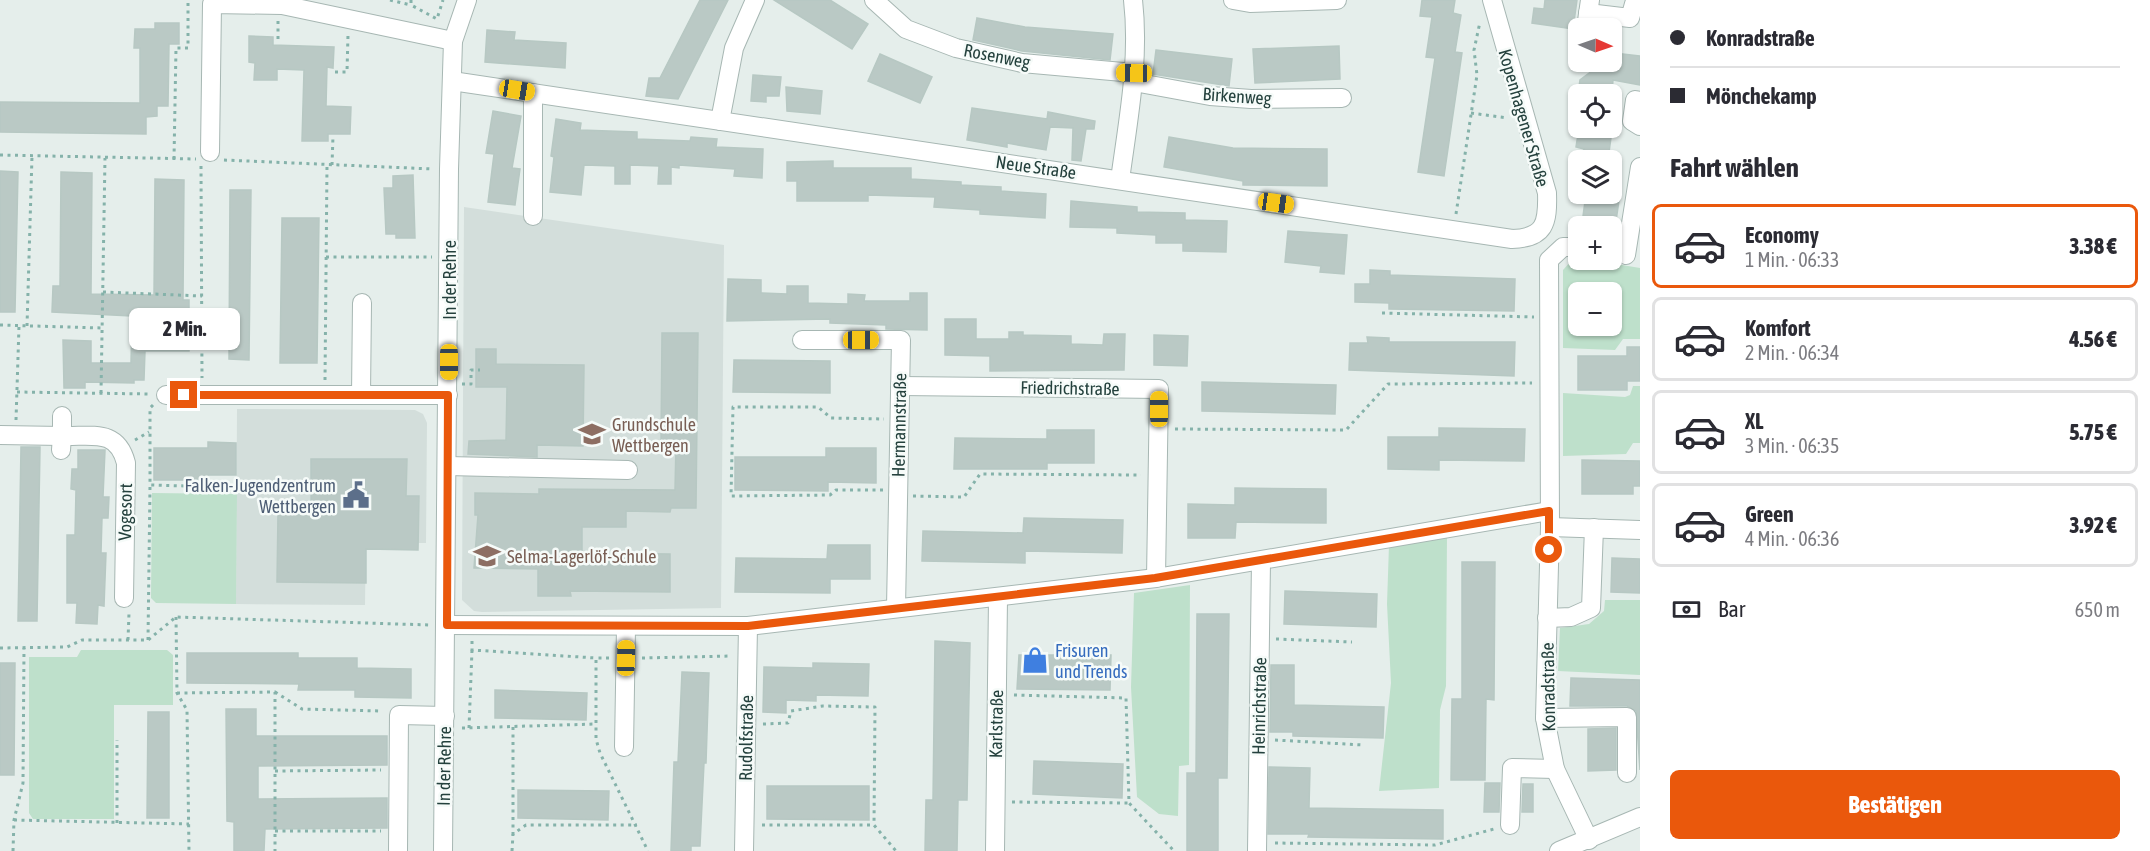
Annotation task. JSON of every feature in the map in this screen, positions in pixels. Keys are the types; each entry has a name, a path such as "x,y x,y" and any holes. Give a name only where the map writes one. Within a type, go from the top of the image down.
{"street":[{"name":"In der Rehre","path":"443,851 448,466 456,390 453,41 467,0"},
{"path":"720,121 734,48 755,0"},
{"name":"Rosenweg","path":"874,0 906,29 956,48 1022,63 1134,78"},
{"path":"1120,180 1134,78 1133,0"},
{"path":"1233,0 1250,3 1337,0"},
{"path":"206,156 212,2 280,2 453,41"},
{"name":"Kopenhagener Straße","path":"1492,2 1547,193 1545,224 1537,234"},
{"path":"1588,14 1630,18 1634,4 1640,5"},
{"name":"Birkenweg","path":"1134,78 1210,96 1251,99 1342,98"},
{"name":"Neue Straße","path":"452,81 1512,240 1528,239 1537,234"},
{"path":"533,93 533,216"},
{"path":"1640,101 1635,100 1632,121 1640,126"},
{"path":"1626,255 1640,167"},
{"name":"Konradstraße","path":"1568,247 1555,252 1549,260 1550,519 1545,718 1555,769 1589,840"},
{"path":"361,395 362,303"},
{"name":"Hermannstraße","path":"802,340 901,340 896,608"},
{"name":"Friedrichstraße","path":"900,386 1159,389 1155,578"},
{"path":"166,395 361,395 456,390"},
{"path":"62,416 62,443"},
{"name":"Vogesort","path":"8,435 62,443 107,437 122,448 126,463 124,598"},
{"path":"448,466 628,470"},
{"path":"447,625 748,626 1155,578 1550,519 1594,528 1640,530"},
{"path":"1547,618 1571,617 1591,608 1594,528"},
{"name":"Heinrichstraße","path":"1257,847 1261,561"},
{"name":"Karlstraße","path":"994,851 998,598"},
{"name":"Rudolfstraße","path":"744,851 748,626"},
{"path":"624,747 626,627"},
{"path":"398,851 399,715 445,722"},
{"path":"1545,718 1627,717 1627,773"},
{"path":"1510,825 1512,768 1555,769"},
{"path":"1559,851 1640,817"}],"path":[{"path":"174,159 176,48 188,48 188,0"},
{"path":"390,0 411,5 437,19 442,0"},
{"path":"411,0 411,5"},
{"path":"1454,230 1477,75 1474,50 1481,15 1492,2"},
{"path":"335,72 347,72 348,25"},
{"path":"1471,113 1506,118 1525,115"},
{"path":"332,166 333,136"},
{"path":"27,326 32,156"},
{"path":"201,395 206,156"},
{"path":"101,393 105,157"},
{"path":"325,395 327,165"},
{"path":"326,257 432,257"},
{"path":"103,292 202,296"},
{"path":"1382,313 1549,317"},
{"path":"0,325 102,328"},
{"path":"8,435 17,392 19,326"},
{"path":"456,390 471,384 471,370 480,370"},
{"path":"1159,429 1346,430 1388,384 1549,382"},
{"path":"17,392 166,395"},
{"path":"148,640 150,408 166,395"},
{"path":"899,419 831,418 818,407 733,407 731,496 830,495 836,490 964,497 981,474 1158,475"},
{"path":"150,485 222,488"},
{"path":"124,598 129,607 128,640"},
{"path":"0,648 67,647 82,640 148,640 176,617 447,625"},
{"path":"176,617 177,693 187,710 189,851"},
{"path":"466,625 472,650 469,728"},
{"path":"1260,639 1352,642"},
{"path":"13,851 14,820 23,783 24,648"},
{"path":"472,650 596,658 747,656"},
{"path":"596,658 596,724 600,753 638,825 648,851"},
{"path":"177,693 275,692 302,709 385,711 399,715"},
{"path":"275,692 275,851"},
{"path":"997,694 1126,698 1129,803 1174,851"},
{"path":"746,724 788,723 791,711 823,706 875,707 874,825 896,851"},
{"path":"445,722 469,728 596,724"},
{"path":"512,851 513,727"},
{"path":"1258,739 1363,745"},
{"path":"117,740 117,823"},
{"path":"275,771 399,769"},
{"path":"995,802 1129,803"},
{"path":"14,820 189,824"},
{"path":"513,834 526,825 638,825"},
{"path":"744,825 874,825"},
{"path":"1257,847 1434,845 1510,825"},
{"path":"275,831 398,831"}],"shaded area":[{"name":"Grundschule Wettbergen","path":"464,207 724,245 721,608 482,612 474,611 462,600"},
{"path":"237,409 415,410 423,414 427,423 426,543 418,543 419,496 406,496 407,459 311,459 310,531 366,531 365,605 236,604"}],"green space":[{"path":"1568,264 1568,270 1622,270 1622,265 1640,268 1640,339 1623,339 1615,350 1563,348 1563,270"},
{"path":"1633,386 1640,386 1640,443 1633,443 1626,454 1563,456 1563,393 1625,397 1630,395"},
{"path":"152,493 237,494 236,604 156,603 151,598"},
{"path":"1447,534 1446,686 1440,710 1439,788 1379,791 1391,683 1387,604 1389,545"},
{"path":"1190,585 1189,765 1179,766 1178,816 1159,814 1137,797 1131,687 1134,593"},
{"path":"1605,600 1640,600 1640,675 1558,671 1560,628 1589,624 1604,611"},
{"path":"81,650 167,650 173,655 173,705 114,705 114,819 33,819 29,813 29,657 77,657"}],"building":[{"path":"700,0 728,0 678,99 646,96 649,78 660,78"},
{"path":"774,0 830,0 868,24 852,49"},
{"path":"1422,0 1455,0 1453,13 1461,15 1455,52 1462,53 1444,176 1418,172 1435,58 1426,57 1432,17 1420,16"},
{"path":"1545,0 1577,0 1575,18 1568,18 1568,28 1532,23 1534,8 1544,9"},
{"path":"977,18 1025,27 1113,34 1110,60 1022,51 973,40"},
{"path":"155,23 179,23 179,44 169,44 168,106 157,106 157,116 146,117 146,134 0,132 0,102 140,103 140,48 134,48 135,29 155,29"},
{"path":"487,30 515,32 514,40 566,43 565,68 485,62"},
{"path":"249,36 273,37 273,45 334,47 333,68 327,67 326,106 351,107 350,134 328,134 328,141 302,141 304,70 277,69 277,80 254,80 255,63 249,62"},
{"path":"1339,46 1340,79 1255,83 1253,49"},
{"path":"1156,50 1232,59 1229,86 1153,74"},
{"path":"880,54 932,77 920,103 868,81"},
{"path":"1622,54 1640,56 1640,85 1613,80 1613,84 1579,84 1580,80 1591,72 1622,72"},
{"path":"753,75 781,77 779,96 766,96 766,102 751,101"},
{"path":"786,87 822,91 820,114 787,111"},
{"path":"972,108 1047,119 1048,112 1095,121 1094,129 1086,129 1081,161 1072,160 1073,128 1050,127 1046,150 1007,143 1007,147 967,140"},
{"path":"493,111 521,116 512,168 520,169 515,205 488,202 494,154 486,153"},
{"path":"556,119 581,123 580,130 637,132 637,139 690,141 691,137 717,139 716,147 763,149 762,178 734,176 735,169 679,165 679,168 671,167 671,184 658,184 659,166 630,165 630,184 615,184 615,166 584,165 581,195 550,192 554,157 551,156"},
{"path":"1169,137 1233,148 1327,149 1327,186 1243,185 1243,181 1164,167"},
{"path":"1577,138 1611,138 1609,150 1584,150 1576,147"},
{"path":"833,161 833,168 911,168 911,179 961,182 961,185 1001,187 1001,191 1046,194 1045,218 980,214 980,210 934,207 935,197 868,195 868,201 797,201 797,181 787,181 787,162"},
{"path":"0,171 18,172 15,312 0,312"},
{"path":"61,172 92,173 91,294 154,295 155,179 184,180 183,300 189,300 189,351 145,351 144,380 134,380 134,383 85,382 85,388 64,388 63,340 91,341 91,363 131,363 132,316 52,312 53,286 60,286"},
{"path":"413,175 415,238 396,238 396,234 386,234 384,188 393,188 393,176"},
{"path":"230,190 251,190 249,360 229,359"},
{"path":"1071,201 1137,207 1137,212 1185,213 1185,220 1227,221 1226,252 1183,251 1183,243 1156,243 1156,235 1117,233 1117,228 1070,227"},
{"path":"1585,204 1619,204 1617,216 1583,216"},
{"path":"282,218 319,218 317,363 280,363"},
{"path":"1288,231 1347,235 1344,274 1320,272 1321,266 1285,262"},
{"path":"1370,270 1390,271 1390,275 1515,279 1514,311 1389,309 1389,303 1355,302 1355,284 1370,284"},
{"path":"728,279 761,280 761,293 787,294 787,286 808,286 808,303 848,304 848,294 865,295 864,301 910,301 910,293 927,293 927,330 886,329 886,325 830,323 830,319 727,321"},
{"path":"945,319 976,319 976,339 1009,339 1009,332 1023,332 1023,335 1071,336 1071,344 1103,345 1104,334 1125,334 1124,370 990,371 990,356 945,355"},
{"path":"662,333 698,333 696,508 671,508 670,512 626,511 626,527 582,527 582,553 670,554 670,592 570,591 571,596 538,596 538,569 474,568 478,515 475,515 475,493 539,494 539,489 675,490 676,443 661,443"},
{"path":"1154,335 1188,336 1187,366 1154,365"},
{"path":"1367,337 1389,338 1389,342 1515,342 1514,376 1349,370 1350,343 1368,343"},
{"path":"1627,347 1640,347 1640,381 1627,381 1627,390 1578,390 1578,356 1627,356"},
{"path":"476,349 496,349 496,364 584,365 583,446 537,445 537,457 468,454 469,441 506,440 507,387 476,387"},
{"path":"734,360 830,361 830,393 733,392"},
{"path":"1202,382 1336,385 1335,414 1202,411"},
{"path":"1439,428 1525,429 1524,461 1439,460 1439,470 1388,469 1388,437 1439,437"},
{"path":"1047,430 1094,430 1094,463 1047,463 1047,469 954,469 955,438 1047,439"},
{"path":"208,442 236,443 236,475 208,475 207,480 154,480 154,448 208,448"},
{"path":"21,447 40,447 37,621 18,621"},
{"path":"826,448 876,448 876,483 828,482 828,491 735,490 735,457 826,457"},
{"path":"78,450 105,450 103,497 109,497 108,518 102,518 101,553 106,553 104,606 98,605 97,624 76,623 77,603 67,603 67,535 75,535 76,490 71,489 72,469 78,469"},
{"path":"311,459 407,459 406,496 419,496 418,550 366,549 366,583 277,582 278,514 311,514"},
{"path":"1582,460 1640,461 1640,486 1633,486 1633,494 1582,494"},
{"path":"1235,488 1326,489 1326,523 1236,522 1235,538 1188,538 1188,504 1235,505"},
{"path":"1024,518 1123,520 1122,553 1025,551 1025,563 922,561 923,531 1023,533"},
{"path":"828,545 870,545 870,579 830,579 830,593 735,592 736,558 827,559"},
{"path":"1612,558 1640,559 1640,593 1611,592"},
{"path":"1462,562 1495,562 1494,700 1486,699 1485,780 1451,780 1452,699 1462,699"},
{"path":"1285,591 1377,594 1376,627 1284,624"},
{"path":"1197,614 1229,614 1227,778 1218,778 1218,851 1187,851 1187,773 1196,773"},
{"path":"935,641 970,643 967,800 958,800 957,851 925,851 926,800 933,800"},
{"path":"187,653 298,653 298,658 357,658 357,668 411,669 411,698 355,697 355,690 298,690 299,684 187,683"},
{"path":"1019,655 1111,655 1110,690 1017,689"},
{"path":"0,663 15,663 14,775 0,775"},
{"path":"813,663 869,664 868,696 816,695 816,701 786,700 786,713 763,712 764,667 813,668"},
{"path":"1271,665 1294,665 1294,705 1384,707 1383,738 1293,736 1293,732 1270,732"},
{"path":"682,672 709,673 706,763 704,763 700,846 691,846 691,851 671,851 674,762 678,762"},
{"path":"1571,678 1640,680 1640,770 1636,711 1627,706 1570,706"},
{"path":"495,690 587,693 586,720 495,718"},
{"path":"226,709 256,709 256,736 387,736 387,765 258,766 258,799 387,798 387,828 265,829 264,851 234,851 234,822 227,821"},
{"path":"148,712 169,712 169,818 147,818"},
{"path":"1616,728 1616,770 1588,771 1588,729"},
{"path":"1034,761 1123,764 1122,798 1033,794"},
{"path":"1269,767 1310,768 1309,808 1443,810 1443,839 1308,837 1309,834 1268,834"},
{"path":"1485,783 1500,783 1499,812 1484,812"},
{"path":"1523,784 1533,784 1533,812 1522,812"},
{"path":"767,786 869,786 869,820 767,819"},
{"path":"518,790 609,791 608,820 518,818"}],"place":[{"name":"Grundschule Wettbergen","path":"592,434"},
{"name":"Falken-Jugendzentrum Wettbergen","path":"356,495"},
{"name":"Selma-Lagerlöf-Schule","path":"487,556"},
{"name":"Frisuren und Trends","path":"1035,660"}],"route":[{"path":"184,395 448,395 447,625 748,626 1155,578 1549,511 1549,550"}]}
